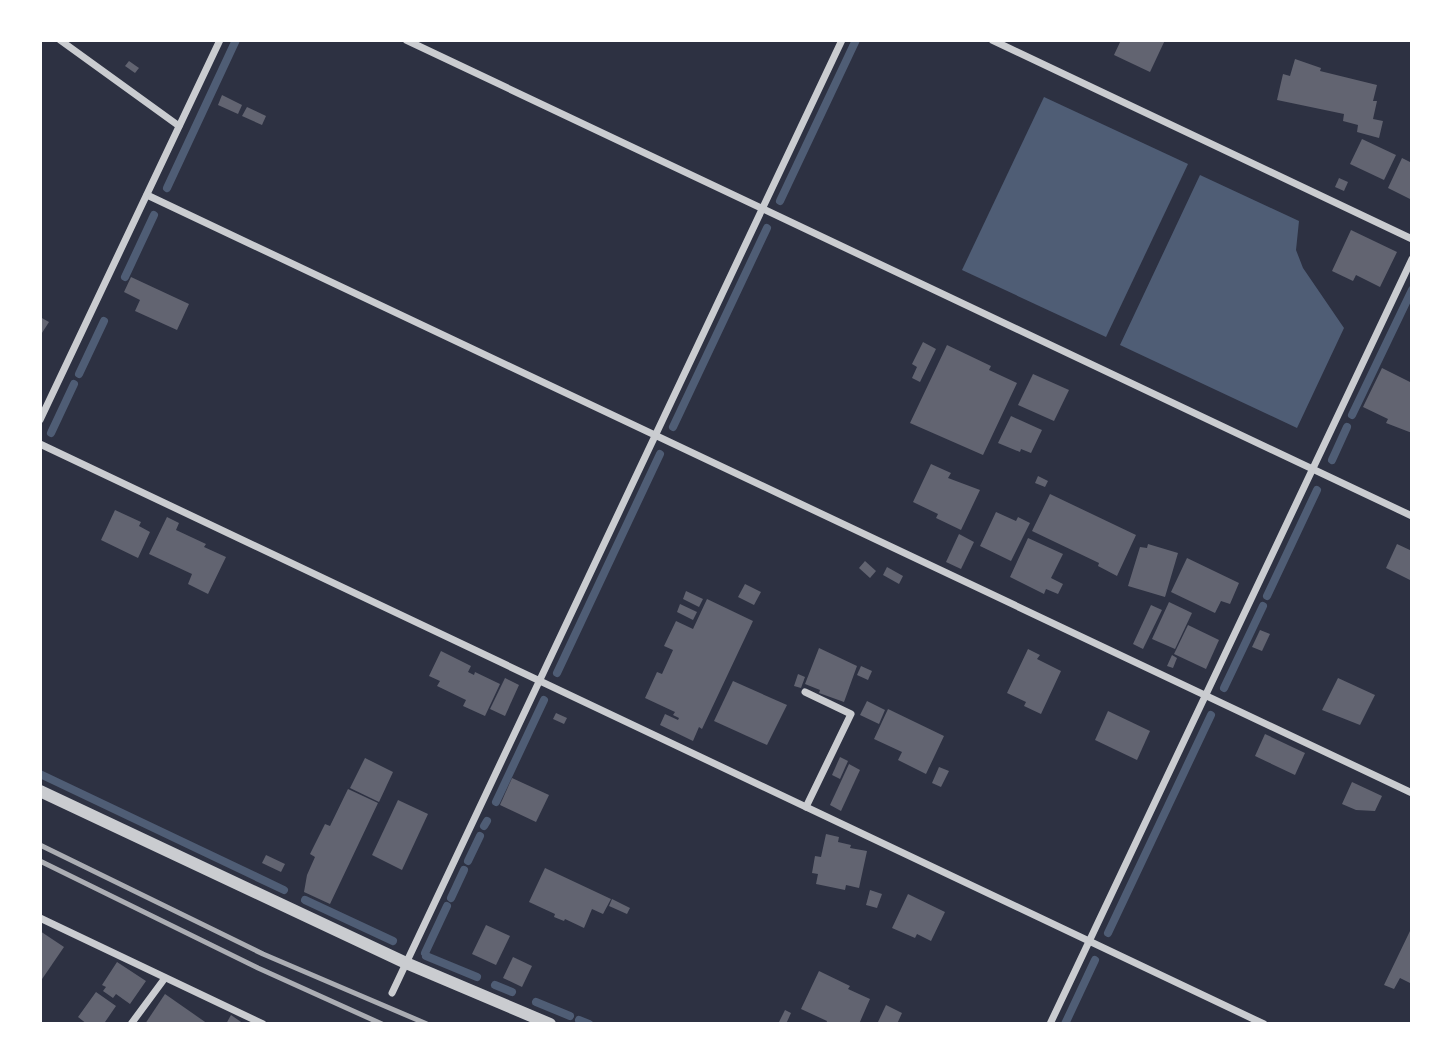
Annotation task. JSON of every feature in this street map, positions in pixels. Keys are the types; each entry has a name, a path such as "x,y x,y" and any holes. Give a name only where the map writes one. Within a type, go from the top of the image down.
{"street":[{"path":"60,40 179,126"},
{"path":"40,420 220,40"},
{"path":"406,40 1412,516"},
{"path":"392,993 842,40"},
{"path":"992,40 1412,239"},
{"path":"147,195 1412,793"},
{"path":"1050,1024 1412,259"},
{"path":"40,444 1264,1024"},
{"path":"805,692 851,714 806,807"},
{"path":"40,791 406,963 550,1024"},
{"path":"40,918 263,1024"},
{"path":"131,1024 165,978"}],"water":[{"path":"1044,97 1188,164 1106,337 962,270"},
{"path":"1200,175 1299,221 1296,250 1303,268 1344,328 1297,428 1120,345"}],"building":[{"path":"1121,40 1165,40 1150,72 1114,55"},
{"path":"1295,59 1321,68 1320,71 1377,85 1373,101 1377,101 1373,119 1383,121 1379,138 1357,132 1358,125 1343,121 1344,114 1277,100 1283,74 1290,76"},
{"path":"129,61 139,68 135,73 125,66"},
{"path":"222,95 242,105 238,114 218,105"},
{"path":"247,107 266,116 262,125 242,116"},
{"path":"1362,139 1396,155 1384,180 1350,164"},
{"path":"1402,158 1412,163 1412,200 1388,188"},
{"path":"1339,178 1348,182 1344,191 1335,187"},
{"path":"1351,230 1397,252 1380,287 1356,275 1353,281 1332,271"},
{"path":"131,277 189,304 177,330 135,311 140,300 124,292"},
{"path":"40,317 49,322 40,336"},
{"path":"923,342 936,349 920,382 912,378 917,367 912,364"},
{"path":"947,345 991,366 989,370 1017,383 983,455 910,423"},
{"path":"1382,368 1412,383 1412,433 1386,423 1388,419 1363,407"},
{"path":"1033,374 1069,390 1054,421 1018,405"},
{"path":"1011,416 1042,430 1031,453 1021,449 1020,452 998,443"},
{"path":"931,464 951,473 948,478 980,490 961,530 936,518 938,514 913,502"},
{"path":"1038,476 1048,481 1045,487 1035,483"},
{"path":"1050,494 1136,535 1117,576 1098,566 1099,563 1032,531"},
{"path":"115,510 141,522 139,526 150,532 138,558 101,540"},
{"path":"996,512 1016,521 1018,517 1030,523 1011,561 980,546"},
{"path":"167,517 179,523 176,530 226,557 208,594 188,584 192,574 149,554"},
{"path":"959,534 974,542 961,569 946,562"},
{"path":"1028,538 1063,554 1051,578 1063,584 1058,594 1046,589 1044,594 1010,577"},
{"path":"1148,544 1178,553 1165,597 1128,586 1140,547 1147,548"},
{"path":"1397,544 1412,551 1412,581 1386,568"},
{"path":"1187,558 1239,583 1230,604 1221,601 1215,613 1171,592"},
{"path":"865,561 876,571 870,578 859,568"},
{"path":"887,567 903,576 899,584 883,575"},
{"path":"745,584 761,592 754,605 738,597"},
{"path":"686,591 703,599 699,607 683,599"},
{"path":"707,599 753,621 702,729 699,727 693,741 660,725 665,714 678,720 679,718 673,715 675,712 645,698 657,672 662,674 673,650 664,646 676,621 693,629"},
{"path":"1169,602 1192,613 1175,649 1152,639"},
{"path":"680,604 697,612 693,620 677,612"},
{"path":"1151,605 1162,610 1143,649 1133,644"},
{"path":"1188,625 1219,640 1206,669 1174,654"},
{"path":"1260,630 1270,634 1262,651 1252,647"},
{"path":"819,648 857,666 844,702 819,693 820,690 805,684"},
{"path":"1028,649 1040,655 1037,659 1061,671 1041,714 1024,706 1026,702 1007,693"},
{"path":"441,651 471,666 468,672 474,675 475,672 500,684 485,716 463,706 466,700 437,686 440,681 429,676"},
{"path":"1172,655 1177,658 1173,668 1167,666"},
{"path":"861,666 872,671 868,680 857,675"},
{"path":"798,674 805,677 801,688 794,686"},
{"path":"505,678 519,685 505,716 490,709"},
{"path":"1338,678 1375,695 1360,725 1322,710"},
{"path":"733,681 787,705 767,745 714,721"},
{"path":"867,701 885,710 879,724 860,715"},
{"path":"888,709 944,736 926,774 898,760 902,752 874,739"},
{"path":"1108,711 1150,731 1137,760 1095,740"},
{"path":"556,713 567,718 564,724 553,719"},
{"path":"1265,734 1305,753 1295,775 1255,756"},
{"path":"840,757 848,761 840,779 832,775"},
{"path":"365,758 393,772 379,802 350,788"},
{"path":"849,764 860,770 841,811 830,805"},
{"path":"939,767 949,771 941,787 932,783"},
{"path":"512,778 549,795 536,822 500,805"},
{"path":"1352,782 1382,796 1375,811 1356,810 1342,804"},
{"path":"348,789 378,803 330,904 304,892 307,875 315,857 310,854 325,824 330,826"},
{"path":"398,800 428,814 402,870 372,855"},
{"path":"826,834 839,837 838,842 851,845 850,848 867,851 859,888 846,885 845,890 816,884 818,874 812,873 815,856 821,857"},
{"path":"266,855 285,864 281,872 262,863"},
{"path":"545,868 611,899 603,914 592,909 584,928 554,917 555,914 529,902"},
{"path":"870,890 882,894 877,908 866,905"},
{"path":"908,894 945,912 931,941 917,934 915,938 892,928"},
{"path":"612,899 630,908 627,914 609,906"},
{"path":"486,925 510,936 496,965 472,954"},
{"path":"40,931 64,947 40,982"},
{"path":"1410,931 1412,984 1400,978 1394,989 1384,985"},
{"path":"513,957 532,966 522,987 503,978"},
{"path":"117,962 146,981 130,1004 116,994 113,998 103,991 106,987 102,985"},
{"path":"819,971 870,999 859,1024 826,1024 827,1021 801,1009"},
{"path":"96,992 116,1006 105,1022 108,1024 87,1024 78,1017"},
{"path":"165,994 208,1024 145,1024"},
{"path":"886,1005 902,1013 897,1024 877,1024"},
{"path":"785,1010 791,1013 786,1024 778,1024"},
{"path":"231,1015 244,1024 226,1024"}],"waterway":[{"path":"167,188 236,40"},
{"path":"780,201 856,40"},
{"path":"125,277 154,215"},
{"path":"673,427 767,228"},
{"path":"1352,415 1412,290"},
{"path":"79,374 104,321"},
{"path":"51,433 74,384"},
{"path":"1332,460 1347,427"},
{"path":"557,673 660,454"},
{"path":"1267,596 1317,490"},
{"path":"1224,688 1263,606"},
{"path":"496,802 544,700"},
{"path":"1108,933 1211,715"},
{"path":"40,774 284,890"},
{"path":"484,826 487,821"},
{"path":"468,861 480,836"},
{"path":"451,898 464,870"},
{"path":"305,900 393,941"},
{"path":"425,953 447,906"},
{"path":"426,956 477,977"},
{"path":"1065,1024 1095,960"},
{"path":"495,985 512,992"},
{"path":"536,1002 570,1016"},
{"path":"579,1020 589,1024"}],"railway":[{"path":"40,845 263,954 427,1024"},
{"path":"40,861 258,968 382,1024"}]}
